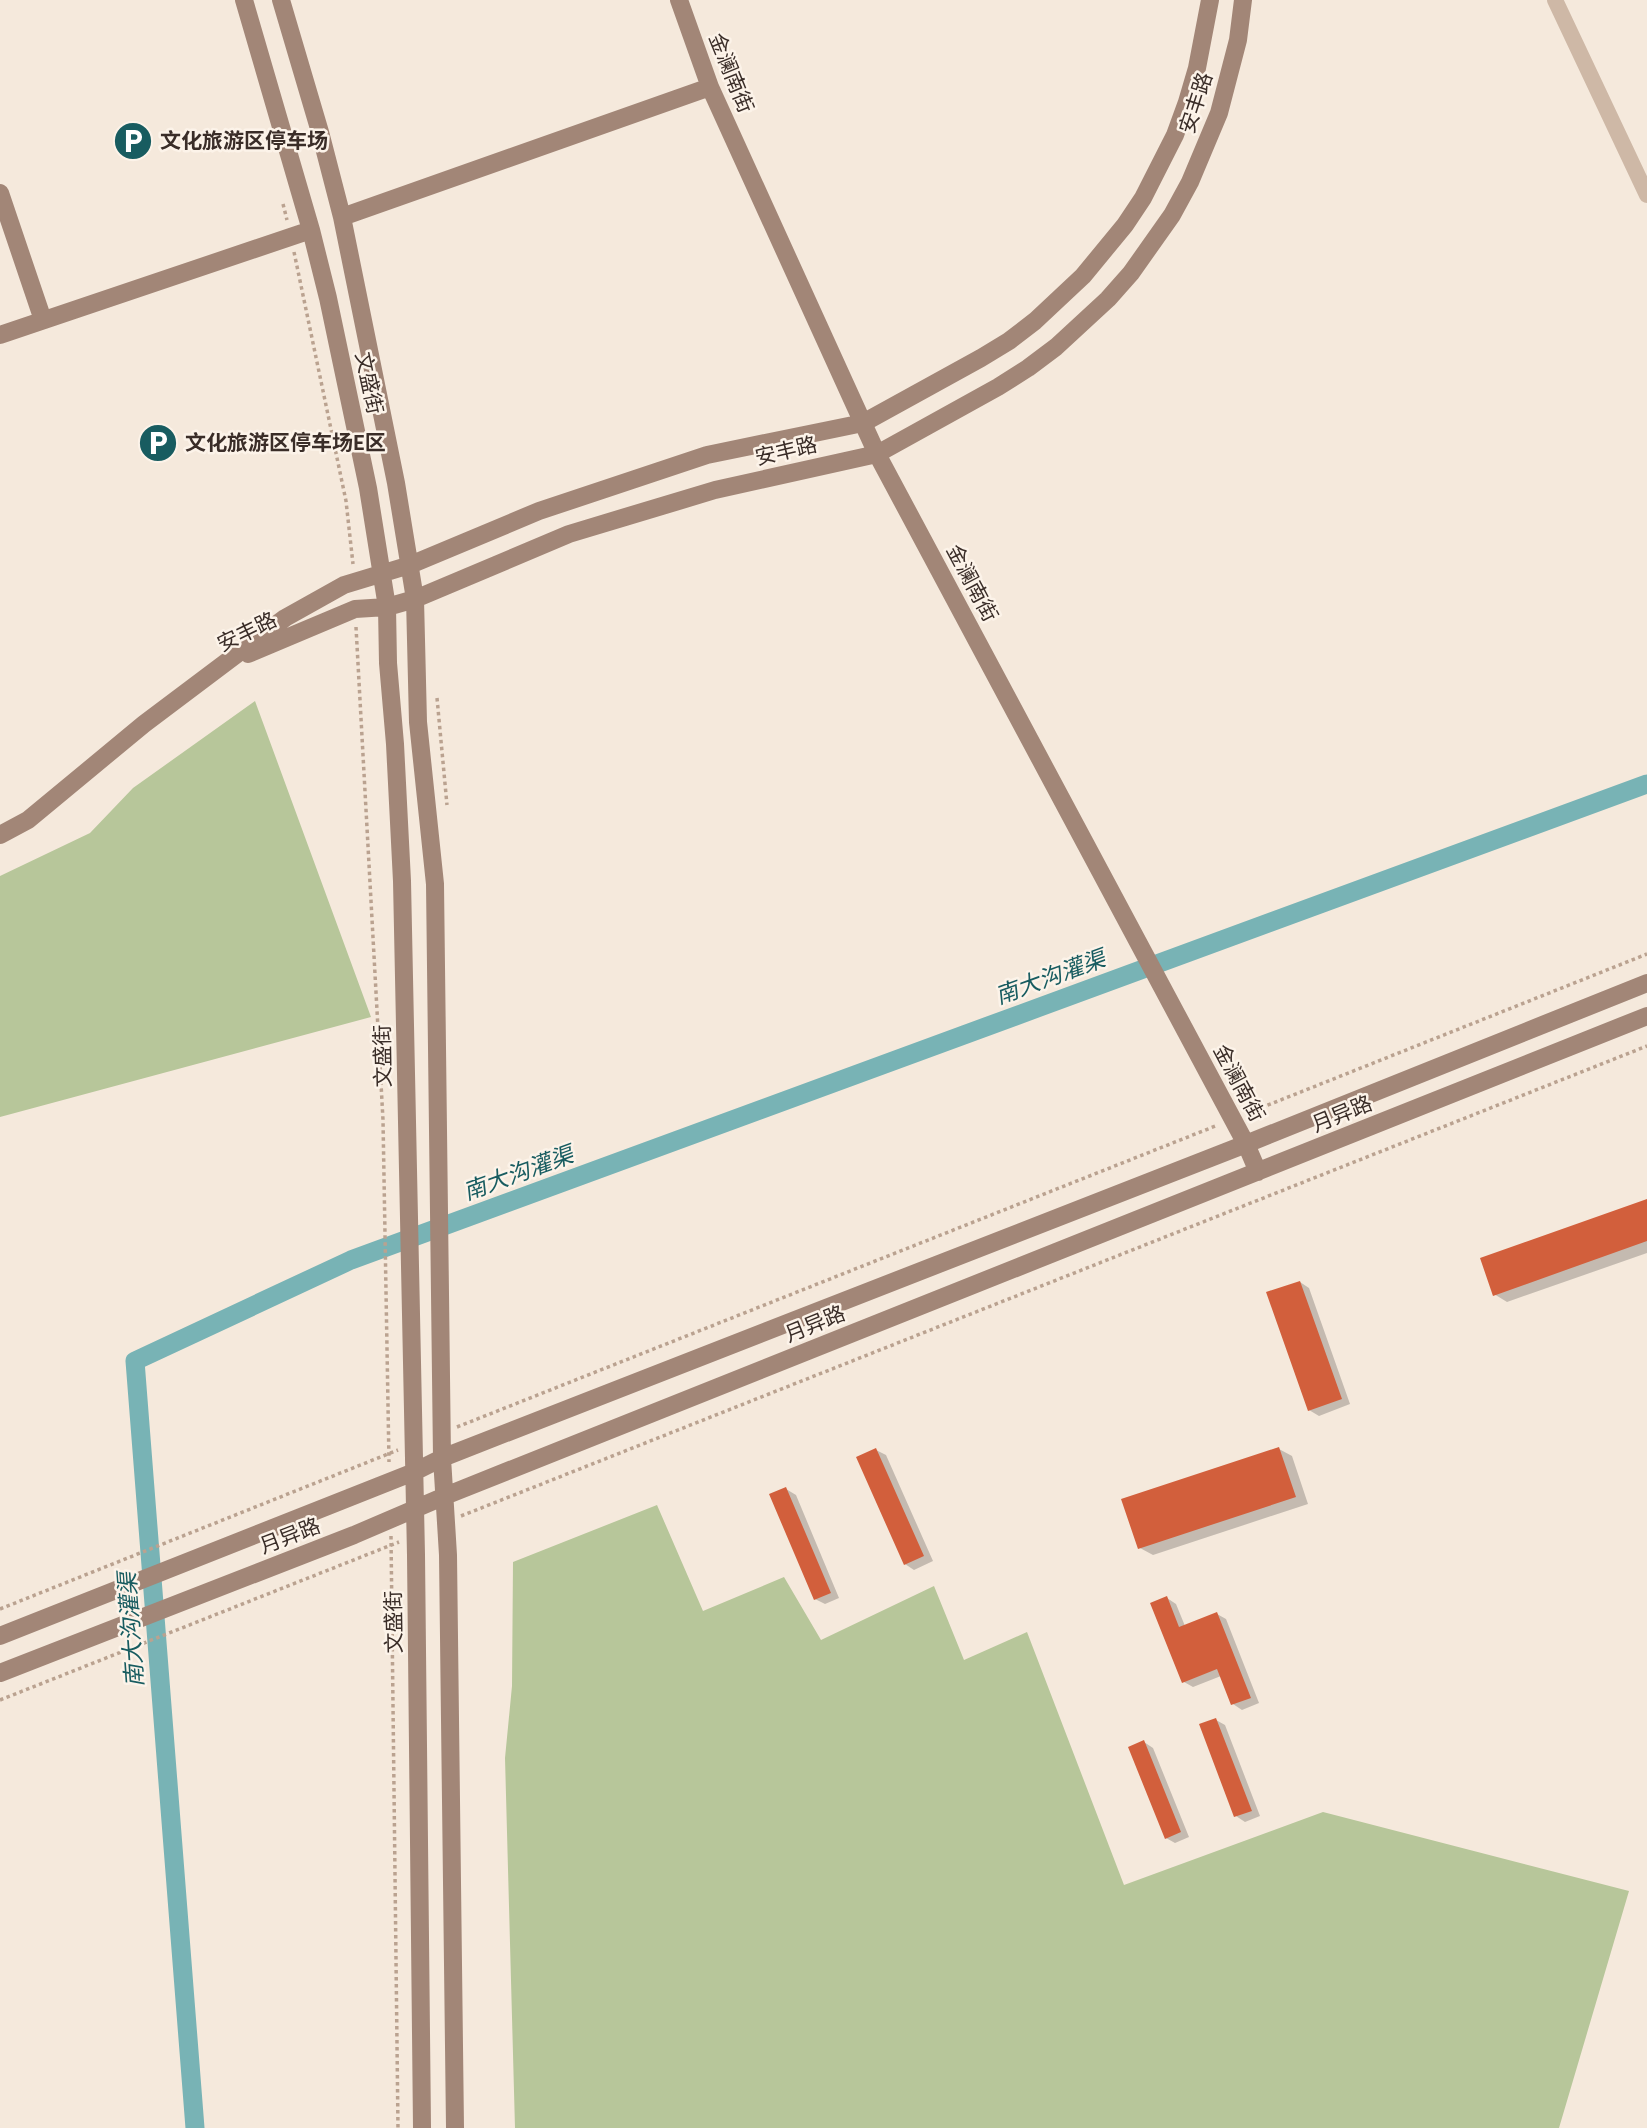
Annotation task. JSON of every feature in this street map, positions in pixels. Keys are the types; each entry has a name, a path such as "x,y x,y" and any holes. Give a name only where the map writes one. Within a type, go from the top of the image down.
{"main road":[{"name":"文盛街","path":"244,0 311,230 349,393 387,607 402,881 414,1472 422,2128"},
{"name":"文盛街","path":"281,0 342,217 380,399 415,599 418,722 435,884 454,2128"},
{"name":"金澜南街","path":"680,0 710,87 877,454 1246,1144 1258,1172"},
{"name":"安丰路","path":"0,835 28,820 144,724 285,618 344,585 410,565 539,511 707,455 863,423 1009,341 1060,299 1105,251 1143,198 1175,135 1197,68 1210,0"},
{"name":"安丰路","path":"144,724 241,657 355,609 387,607 415,599 569,534 715,490 877,454 999,387 1028,368 1083,324 1131,273 1171,215 1206,148 1230,76 1243,0"},
{"path":"342,217 710,87"},
{"path":"0,193 43,320"},
{"path":"0,335 311,230"},
{"name":"月异路","path":"0,1636 390,1482 442,1458 1246,1144 1647,983"},
{"name":"月异路","path":"0,1673 391,1520 445,1496 1647,1016"}],"street":[{"path":"1555,0 1647,195"}],"path":[{"path":"281,198 345,501 356,582"},
{"name":"文盛街","path":"355,609 384,1139 390,1482"},
{"name":"月异路","path":"442,1433 1647,954"},
{"path":"446,1521 1647,1046"},
{"name":"月异路","path":"0,1609 413,1444"},
{"name":"文盛街","path":"391,1520 398,2128"},
{"path":"0,1700 415,1535"}],"green space":[{"path":"255,701 371,1017 0,1117 0,876 90,833 133,788"},
{"path":"657,1505 703,1611 784,1577 821,1640 934,1586 964,1660 1027,1632 1124,1885 1323,1812 1629,1891 1559,2128 515,2128 505,1758 512,1686 513,1562"}],"building":[{"path":"1647,1199 1647,1241 1493,1296 1480,1258"},
{"path":"1300,1281 1342,1399 1308,1411 1266,1292"},
{"path":"1279,1447 1296,1497 1138,1549 1121,1499"},
{"path":"876,1448 924,1556 904,1565 856,1457"},
{"path":"786,1487 831,1593 814,1600 769,1494"},
{"path":"1167,1596 1179,1627 1217,1612 1251,1698 1231,1705 1217,1669 1182,1683 1150,1603"},
{"path":"1216,1718 1252,1811 1234,1817 1199,1724"},
{"path":"1144,1740 1181,1832 1165,1839 1128,1747"}],"waterway":[{"name":"南大沟灌渠","path":"195,2128 135,1361 351,1260 1647,784"}],"place":[{"name":"文化旅游区停车场","path":"133,141"},
{"name":"文化旅游区停车场E区","path":"158,443"}]}
